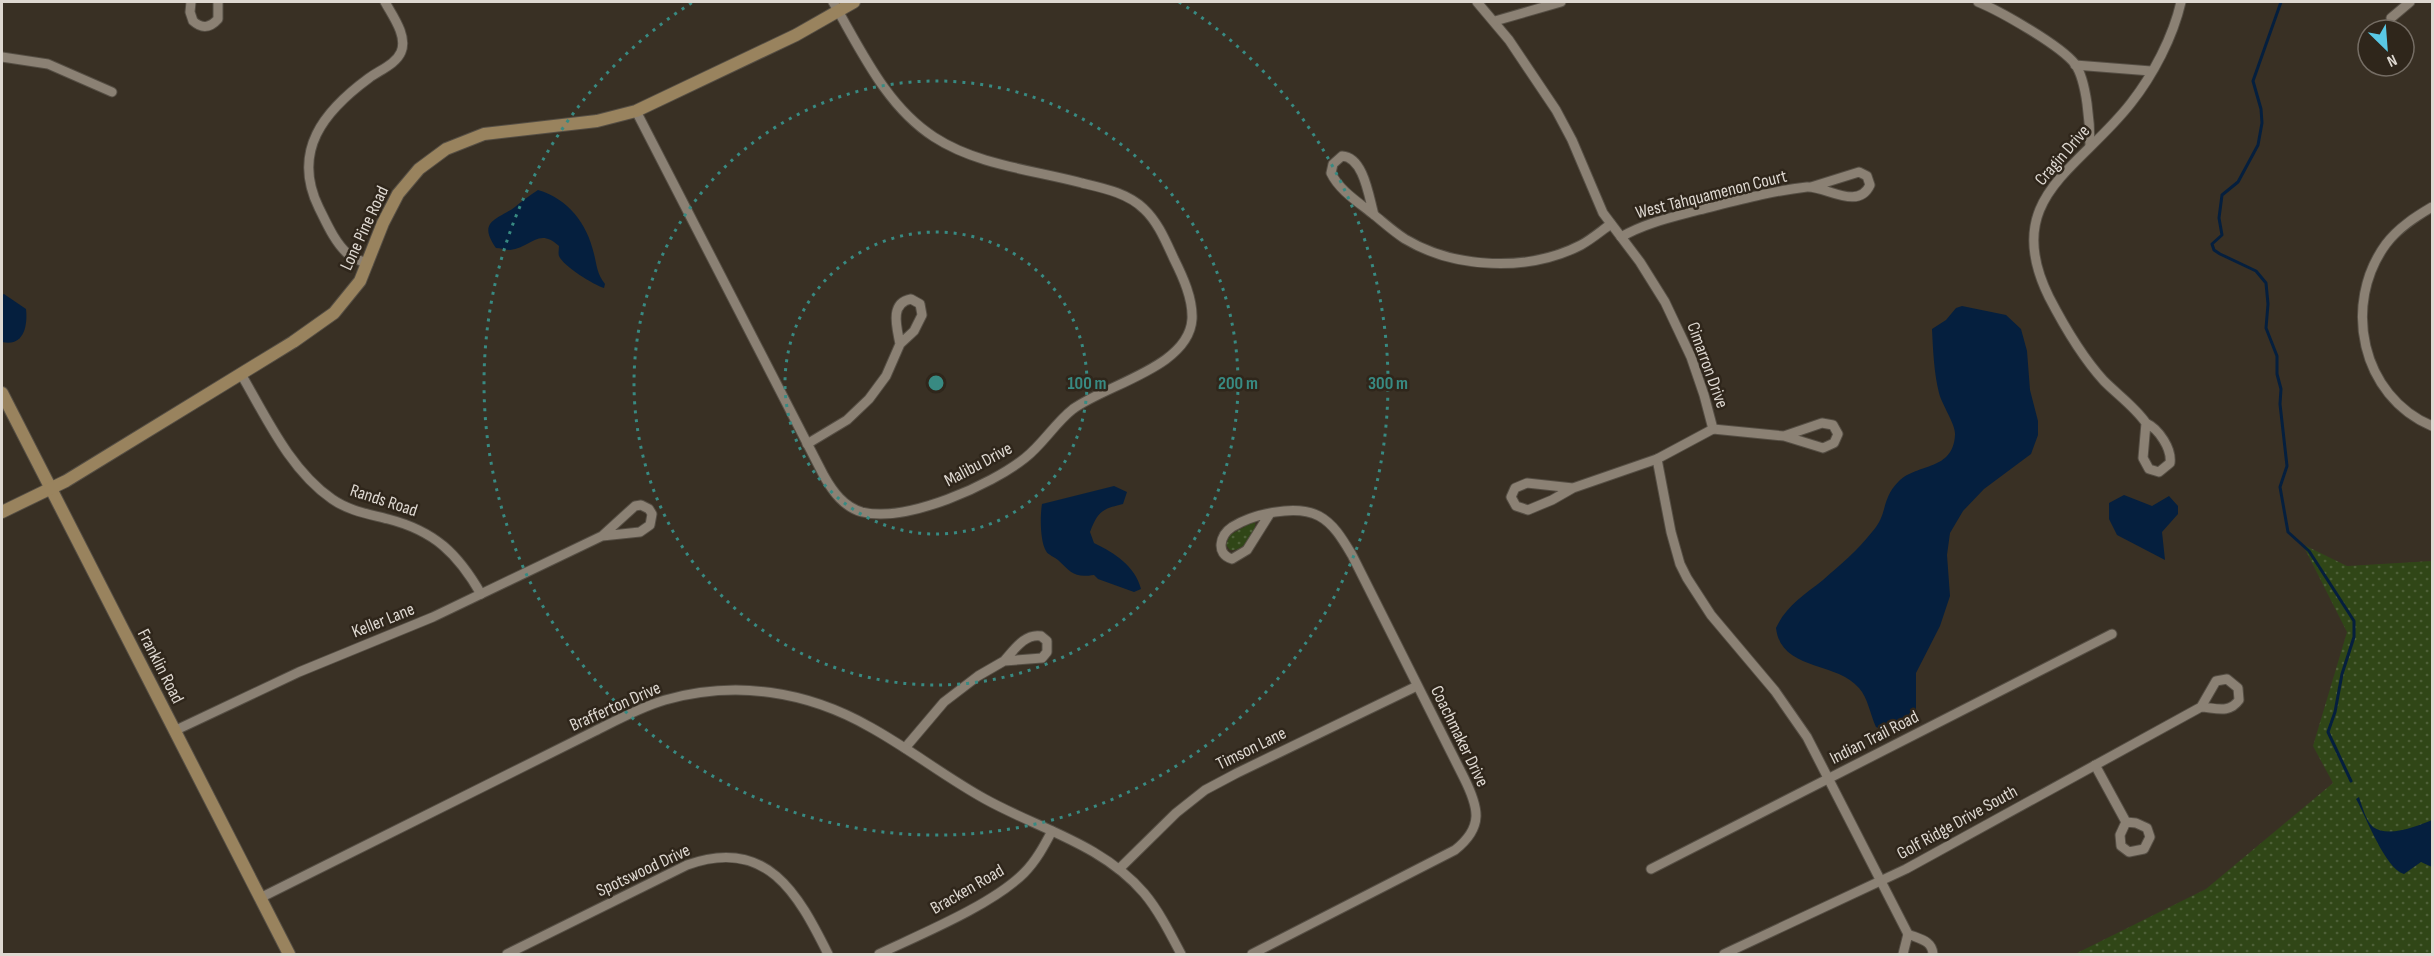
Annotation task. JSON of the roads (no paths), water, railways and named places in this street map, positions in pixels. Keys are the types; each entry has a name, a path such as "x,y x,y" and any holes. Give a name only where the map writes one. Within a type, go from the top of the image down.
{"street":[{"path":"191,2 190,12 193,21 204,27 210,26 218,19 218,2"},
{"path":"368,264 346,252 330,229 311,189 307,164 313,142 330,113 357,87 398,57 402,49 401,32 385,2"},
{"name":"Lone Pine Road","path":"2,512 50,490 241,374 334,313 360,281 383,223 398,194 419,169 446,149 484,134 597,121 636,111 744,61 836,6 854,2"},
{"name":"Cimarron Drive","path":"1477,2 1494,21 1564,125 1597,202 1653,282 1676,323 1698,376 1713,429 1656,459 1573,488 1528,510 1516,506 1511,497 1515,488 1527,483 1573,488"},
{"path":"1494,21 1561,2"},
{"path":"1978,2 2019,24 2075,65 2151,71"},
{"name":"Cragin Drive","path":"2146,423 2143,458 2149,469 2159,472 2167,467 2170,454 2157,432 2104,381 2085,356 2050,298 2034,256 2034,225 2046,198 2059,178 2131,103 2169,36 2181,2"},
{"path":"2391,18 2410,2"},
{"name":"Malibu Drive","path":"636,111 807,444 835,493 855,509 872,513 887,513 940,501 969,490 1008,470 1033,452 1058,423 1075,408 1168,358 1184,344 1189,337 1192,322 1188,293 1179,270 1155,224 1143,207 1118,193 990,161 959,150 916,124 885,90 836,6"},
{"path":"2,57 48,64 112,92"},
{"path":"2075,65 2087,107 2090,146"},
{"path":"1374,215 1359,168 1352,159 1342,156 1331,168 1333,178 1353,198 1374,215 1405,238 1428,250 1454,258 1500,263 1538,259 1567,251 1611,224"},
{"name":"West Tahquamenon Court","path":"1621,237 1644,226 1688,213 1745,198 1811,187 1858,172 1867,176 1870,185 1864,193 1854,197 1811,187"},
{"path":"2433,207 2399,230 2380,253 2366,284 2361,316 2365,346 2378,379 2398,404 2433,426"},
{"path":"807,444 847,420 869,399 886,376 900,344"},
{"name":"Rands Road","path":"241,374 291,456 311,482 347,508 410,526 436,539 459,561 482,594"},
{"name":"Franklin Road","path":"2,393 288,954"},
{"path":"1713,429 1784,436 1823,448 1834,443 1838,434 1833,425 1821,423 1784,436"},
{"path":"1656,459 1671,532 1680,564 1687,578 1715,620 1791,714 1829,778 1908,934 1927,941 1933,954"},
{"name":"Keller Lane","path":"174,731 298,672 433,617 602,536 635,506 641,505 649,509 652,520 650,525 640,532 602,536"},
{"name":"Coachmaker Drive","path":"1252,954 1446,856 1471,835 1477,817 1474,800 1352,555 1328,522 1309,512 1286,510 1248,520 1227,531 1220,546 1225,555 1233,559 1242,554 1269,515"},
{"name":"Indian Trail Road","path":"1651,869 2112,634"},
{"path":"905,748 944,702 978,676 1004,661 1021,642 1031,636 1041,636 1047,641 1047,652 1042,658 1004,661"},
{"name":"Timson Lane","path":"1119,869 1176,813 1205,790 1417,686"},
{"name":"Brafferton Drive","path":"260,898 650,705 682,696 738,690 792,695 840,711 905,748 978,795 1084,845 1119,869 1145,894 1181,954"},
{"name":"Golf Ridge Drive South","path":"1724,954 1880,882 2201,707"},
{"path":"2095,765 2126,822"},
{"name":"Bracken Road","path":"879,954 971,909 1008,887 1035,861 1053,831"},
{"name":"Spotswood Drive","path":"507,954 681,867 705,859 726,857 757,864 781,880 804,908 828,954"},
{"path":"1903,954 1908,934"}],"water":[{"path":"538,190 558,199 581,222 591,243 599,273 605,284 604,288 566,265 559,256 559,246 545,238 510,250 496,248 488,232 492,222"},
{"path":"4,294 26,309 23,334 19,339 9,343 2,342 2,295"},
{"path":"1962,306 2006,315 2021,329 2027,351 2030,390 2038,421 2038,435 2031,454 1984,489 1963,511 1950,533 1947,555 1950,596 1940,626 1916,673 1916,709 1910,720 1901,728 1883,730 1876,727 1867,701 1859,688 1849,679 1798,659 1788,652 1780,642 1776,628 1790,607 1867,539 1881,519 1889,494 1899,481 1915,471 1941,461 1953,447 1955,431 1939,393 1932,329 1946,320 1956,308"},
{"path":"1114,486 1127,492 1123,504 1098,515 1090,532 1094,543 1117,556 1129,567 1141,589 1134,592 1098,579 1094,575 1074,574 1044,547 1041,522 1042,504"},
{"path":"2124,495 2152,506 2169,496 2178,506 2178,514 2162,532 2165,560 2117,535 2109,519 2109,503"},
{"path":"2359,797 2368,821 2379,830 2403,830 2432,820 2432,867 2421,862 2404,874 2397,870 2383,853 2356,799"}],"waterway":[{"path":"2281,2 2253,81 2261,109 2262,123 2258,145 2238,182 2222,195 2219,218 2222,235 2212,244 2214,250 2220,254 2256,271 2266,283 2268,304 2266,328 2277,356 2277,374 2281,389 2280,404 2287,466 2280,487 2288,532 2309,551 2354,621 2354,637 2342,674 2335,712 2328,732 2351,781"}]}
